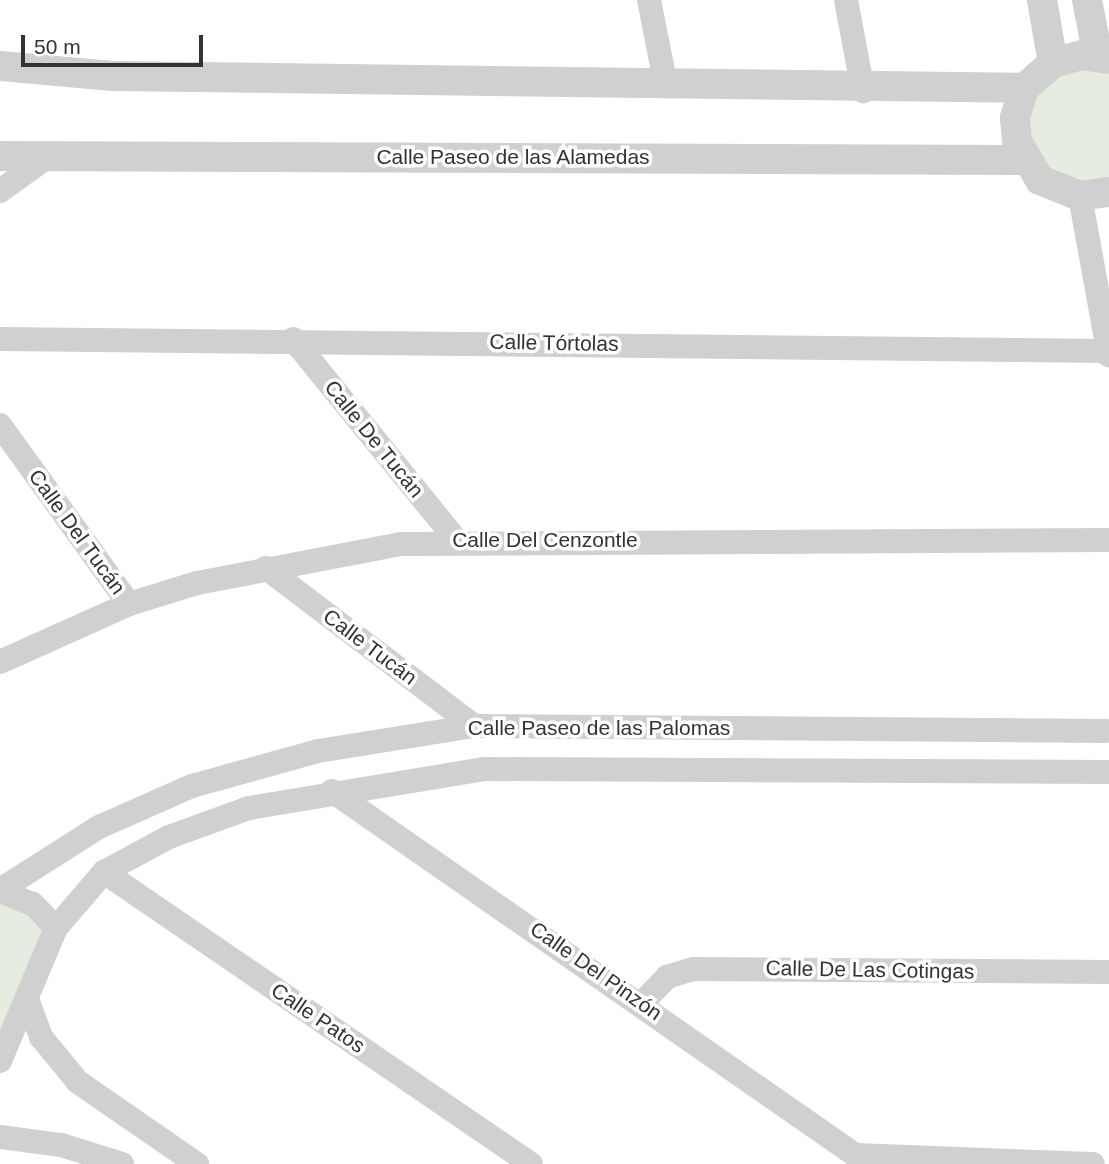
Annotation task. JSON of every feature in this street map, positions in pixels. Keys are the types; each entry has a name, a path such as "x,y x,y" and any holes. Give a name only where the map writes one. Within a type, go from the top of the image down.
{"street":[{"path":"649,0 666,86"},
{"path":"846,0 863,91"},
{"path":"1042,0 1053,63"},
{"path":"1087,0 1103,58 1053,63 1024,89 1015,118 1027,160 1040,180 1080,196 1109,192"},
{"path":"0,66 113,76 863,91 1024,89"},
{"path":"0,191 50,155"},
{"name":"Calle Paseo de las Alamedas","path":"0,156 1027,160"},
{"path":"1080,196 1109,353"},
{"name":"Calle Tórtolas","path":"0,339 293,339 1109,353"},
{"name":"Calle De Tucán","path":"293,339 455,538"},
{"name":"Calle Del Tucán","path":"0,426 129,604"},
{"name":"Calle Del Cenzontle","path":"0,662 129,604 266,568 455,538 1109,540"},
{"name":"Calle Tucán","path":"266,568 474,726"},
{"name":"Calle Paseo de las Palomas","path":"0,891 99,827 192,786 318,751 474,726 1108,734"},
{"name":"Calle Paseo de las Palomas","path":"0,1061 29,1004 56,928 104,872 169,836 248,808 332,790 484,769 1109,772"},
{"name":"Calle Del Pinzón","path":"332,790 643,1002 862,1160 1093,1164"},
{"name":"Calle Patos","path":"104,872 531,1164"},
{"name":"Calle Paseo de las Palomas","path":"0,891 33,904 56,928"},
{"name":"Calle De Las Cotingas","path":"643,1002 667,976 693,969 1109,972"},
{"path":"29,1004 41,1037 78,1082 197,1164"},
{"path":"0,1137 61,1145 122,1164"}],"shaded area":[{"path":"1109,59 1109,192 1027,160 1024,88"},
{"path":"0,891 56,928 0,1061"}]}
